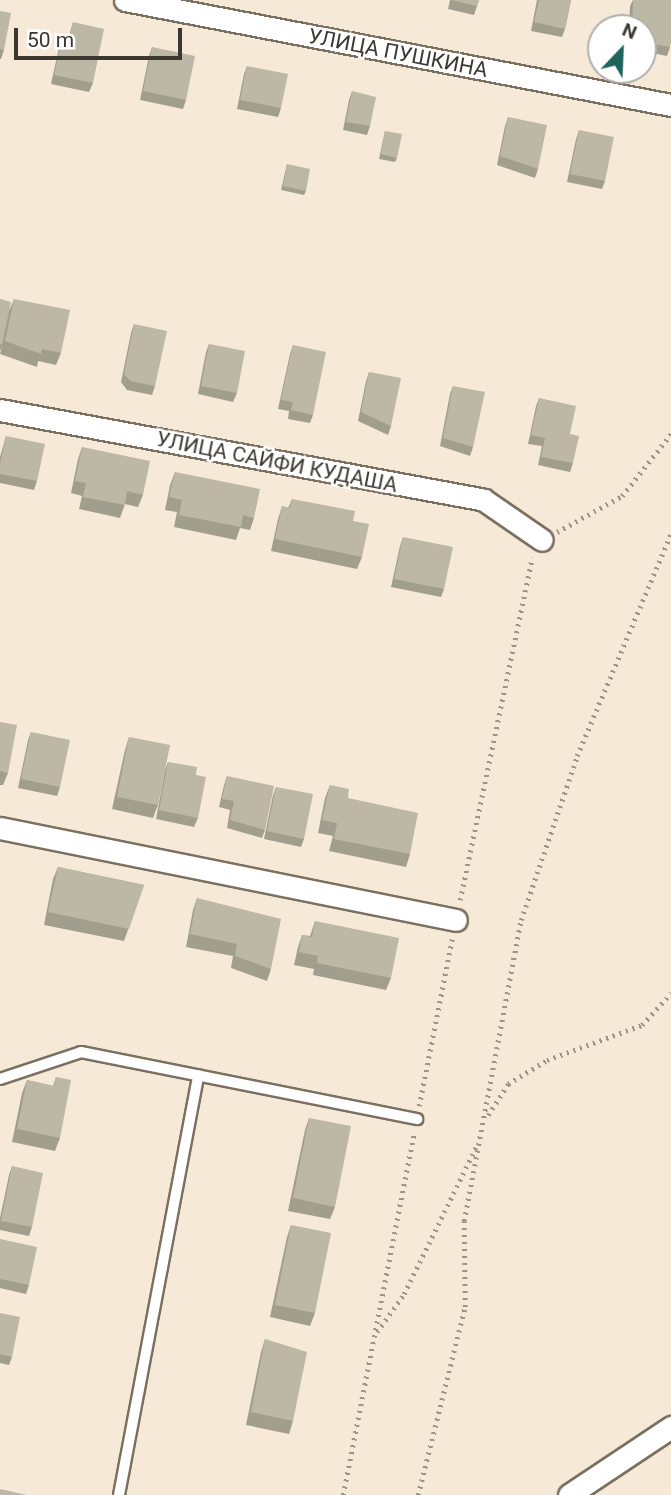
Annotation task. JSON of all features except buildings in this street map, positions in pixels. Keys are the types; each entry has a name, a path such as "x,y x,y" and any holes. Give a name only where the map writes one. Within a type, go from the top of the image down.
{"street":[{"name":"УЛИЦА ПУШКИНА","path":"125,0 671,106"},
{"name":"УЛИЦА САЙФИ КУДАША","path":"0,410 484,500 542,540"},
{"path":"0,828 456,920"},
{"path":"569,1495 671,1427"}],"lane":[{"path":"0,1079 81,1052 417,1119"},
{"path":"119,1495 198,1075"}],"path":[{"path":"418,1495 465,1307 464,1220 486,1119 521,920 577,756 671,533"},
{"path":"374,1336 433,1238 486,1119 508,1084 547,1060 642,1024 671,993"}]}
